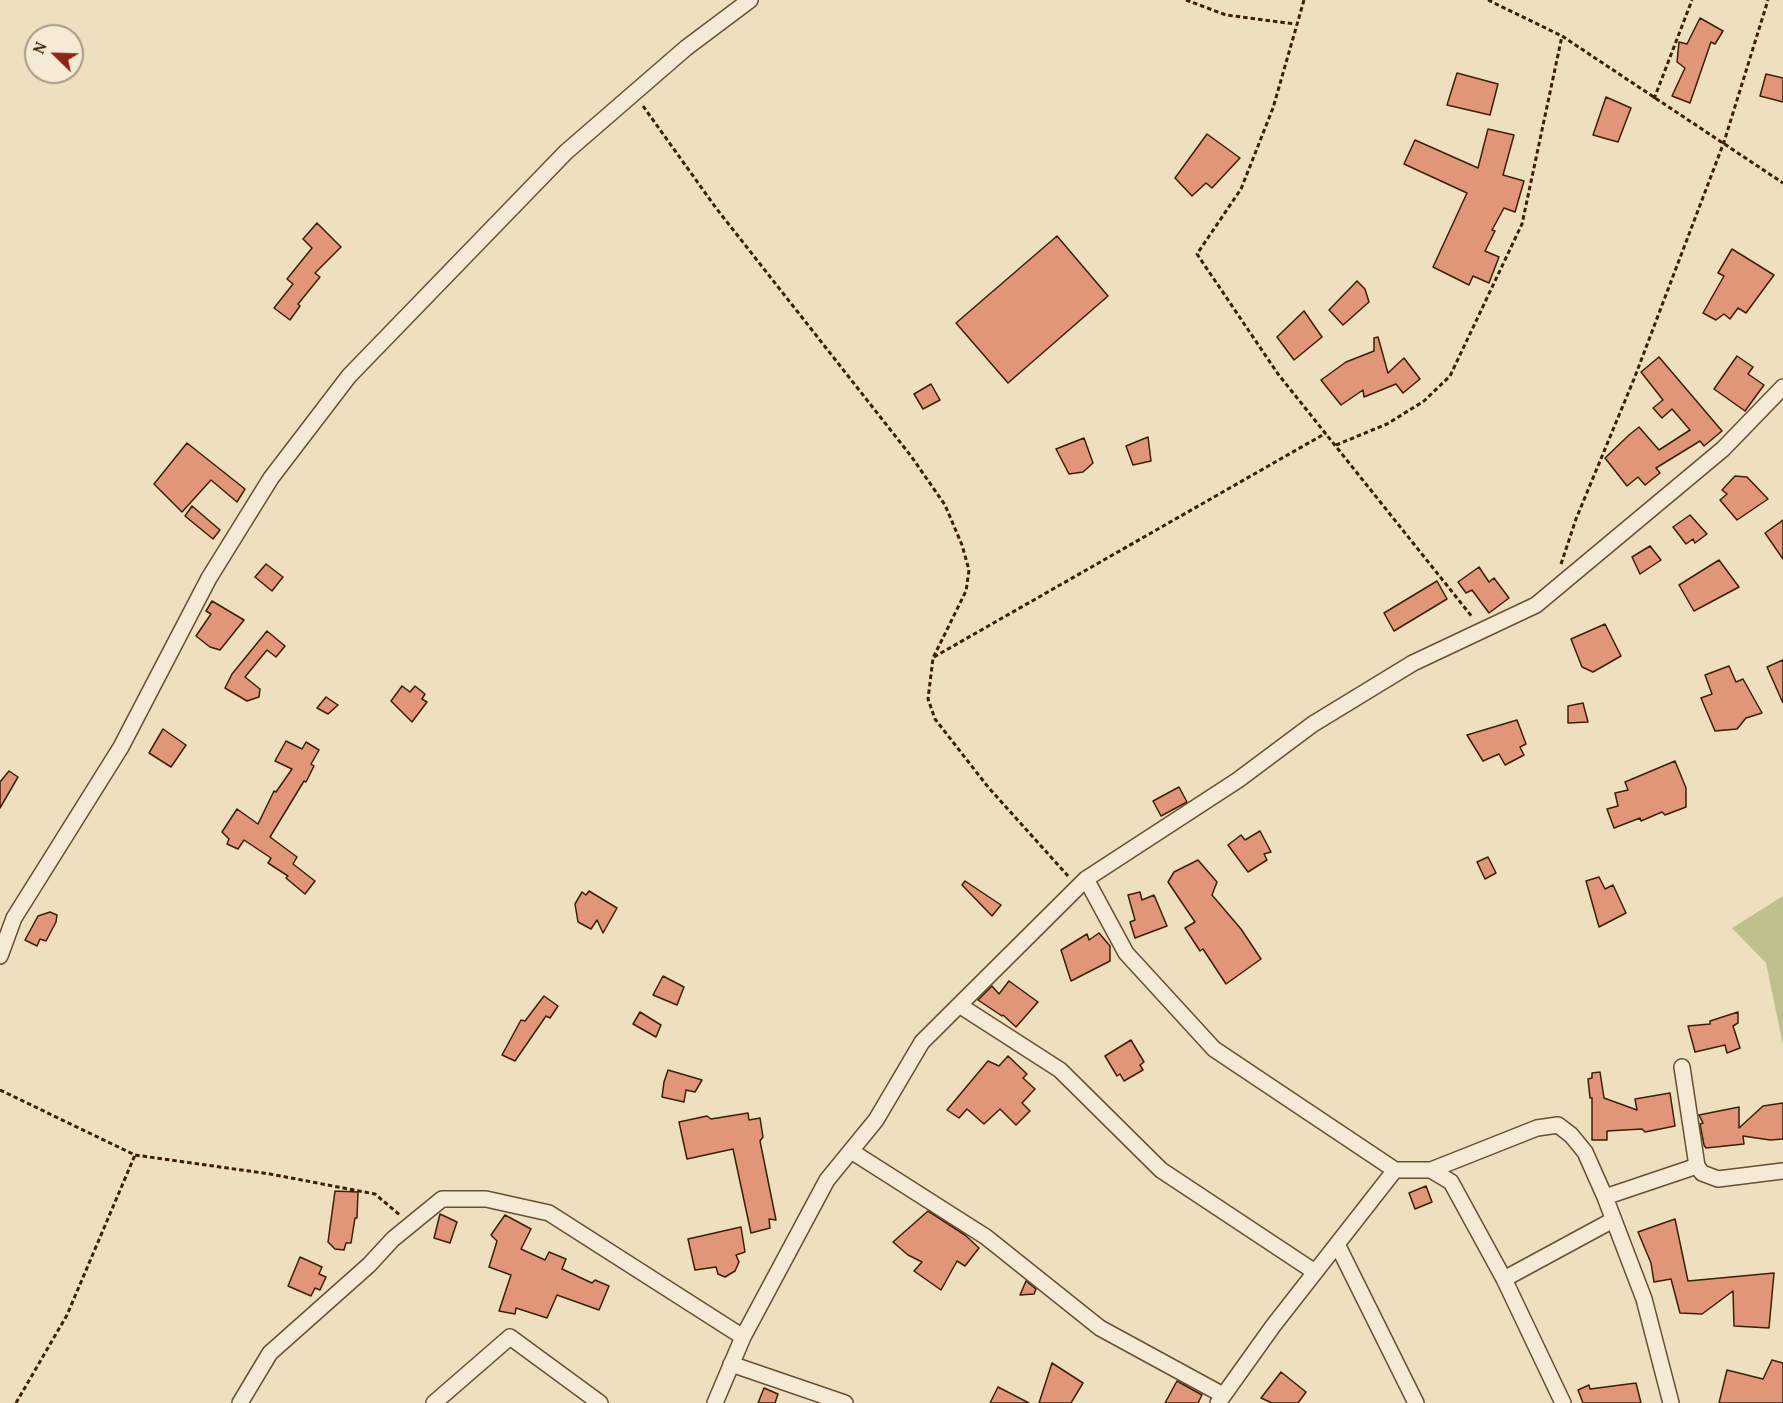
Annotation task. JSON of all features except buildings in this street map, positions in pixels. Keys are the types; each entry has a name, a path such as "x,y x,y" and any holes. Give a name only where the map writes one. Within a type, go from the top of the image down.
{"street":[{"path":"0,956 14,918 121,747 209,578 271,478 349,376 566,152 686,48 750,0"},
{"path":"715,1403 743,1337 827,1180 876,1120 922,1042 1082,883 1238,780 1313,724 1413,663 1483,632 1536,605 1723,449 1783,387"},
{"path":"1082,883 1126,953 1214,1049 1395,1170 1431,1170 1538,1128 1558,1125 1571,1134 1585,1152 1605,1197 1644,1299 1671,1403"},
{"path":"959,1005 1060,1070 1161,1170 1316,1272"},
{"path":"1682,1066 1697,1166 1702,1173 1718,1179 1783,1171"},
{"path":"851,1151 986,1237 1100,1328 1220,1399 1395,1170"},
{"path":"1605,1197 1697,1166"},
{"path":"1431,1170 1450,1182 1504,1279 1563,1403"},
{"path":"240,1403 270,1353 369,1265 393,1239 412,1226 442,1199 486,1199 542,1210 583,1233 743,1337"},
{"path":"1504,1279 1613,1220"},
{"path":"1338,1245 1416,1403"},
{"path":"434,1403 510,1337 600,1403"},
{"path":"731,1364 845,1403"}],"path":[{"path":"1186,0 1226,15 1295,24"},
{"path":"1304,0 1295,24 1273,108 1241,189 1197,254 1278,374 1440,573 1483,632"},
{"path":"1488,0 1562,36 1783,183"},
{"path":"1654,99 1692,0"},
{"path":"1554,590 1576,519 1634,379 1724,142 1768,0"},
{"path":"1336,445 1387,424 1424,401 1450,376 1522,224 1562,36"},
{"path":"634,93 716,208 911,456 945,505 962,545 969,570 966,591 933,658 928,699 935,719 988,787 1082,883"},
{"path":"933,658 1326,433"},
{"path":"0,1090 135,1155 270,1174 375,1194 412,1226"},
{"path":"16,1403 67,1316 135,1155"}],"green space":[{"path":"1783,896 1783,1045 1766,963 1732,928"}]}
